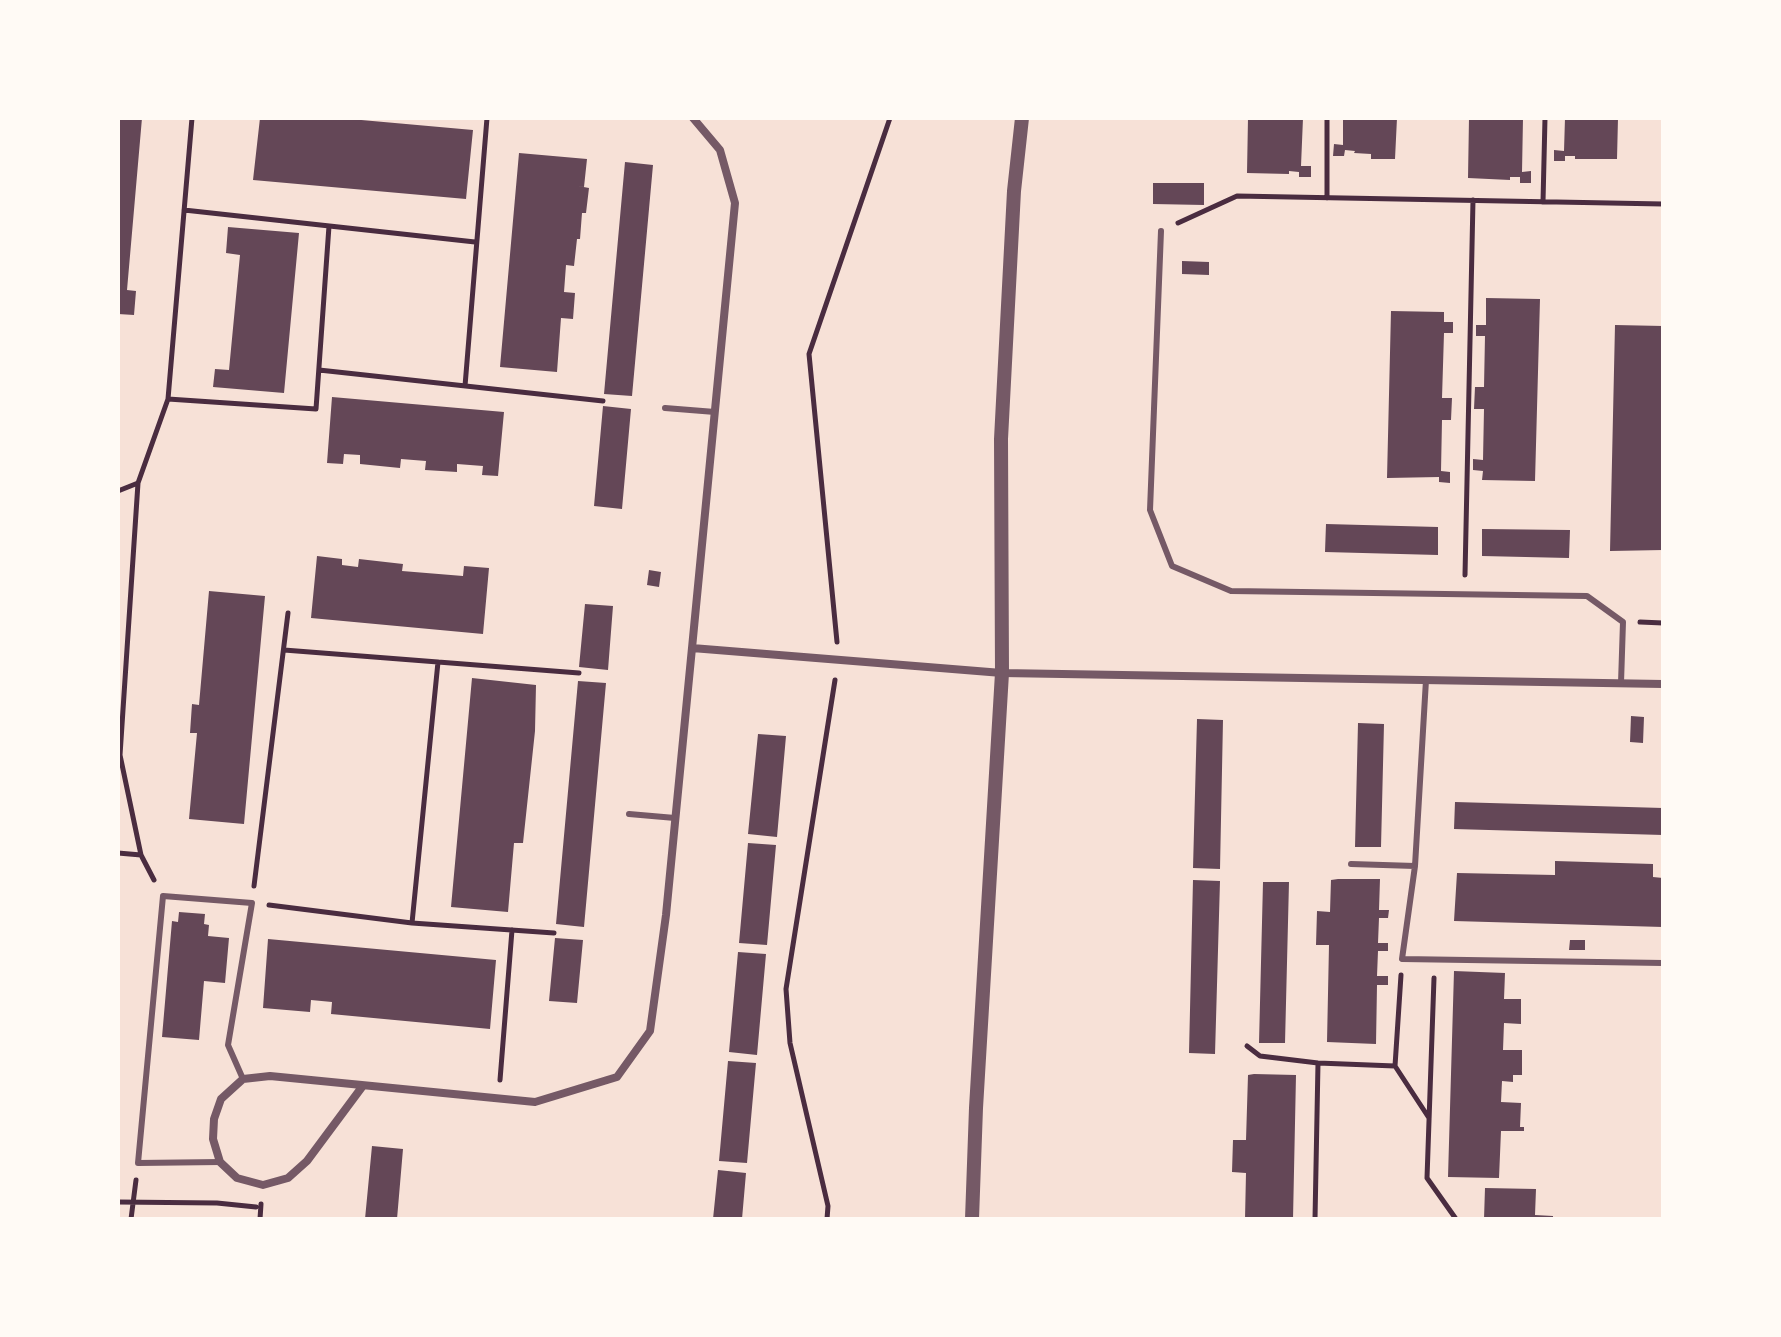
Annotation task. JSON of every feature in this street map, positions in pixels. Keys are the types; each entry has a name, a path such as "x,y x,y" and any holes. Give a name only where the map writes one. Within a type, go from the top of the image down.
{"street":[{"path":"362,1087 307,1161 288,1178 263,1185 237,1178 220,1162 213,1139 214,1119 221,1099 243,1079 270,1076 535,1102 617,1077 650,1031 675,818 735,203 720,150 693,118"},
{"path":"972,1219 1002,673 1001,439 1014,191 1022,118"},
{"path":"692,648 1002,673 1663,684"}],"lane":[{"path":"1161,231 1150,510 1172,566 1231,591 1587,596 1623,622 1621,683"},
{"path":"665,408 715,412"},
{"path":"1426,680 1415,866 1402,959 1663,963"},
{"path":"629,814 675,818"},
{"path":"1351,864 1415,866"},
{"path":"220,1162 138,1163 163,896 252,903 228,1045 243,1079"}],"path":[{"path":"163,896 141,855 120,755 138,483 168,399 192,118"},
{"path":"465,386 487,118"},
{"path":"1327,118 1327,198"},
{"path":"1543,202 1545,118"},
{"path":"1161,231 1237,196 1663,204"},
{"path":"1465,594 1473,200"},
{"path":"184,210 475,242"},
{"path":"168,399 316,409 329,226"},
{"path":"319,370 603,401"},
{"path":"118,491 138,483"},
{"path":"288,613 252,903 412,923 554,933"},
{"path":"284,650 579,673"},
{"path":"412,923 438,662"},
{"path":"118,853 141,855"},
{"path":"499,1100 512,930"},
{"path":"1402,959 1395,1066 1429,1118"},
{"path":"1435,959 1427,1178 1456,1219"},
{"path":"1247,1046 1260,1056 1318,1063 1395,1066"},
{"path":"1315,1219 1318,1063"},
{"path":"131,1219 138,1163"},
{"path":"118,1202 217,1203 261,1208"}],"building":[{"path":"118,118 142,118 127,290 136,291 134,315 118,314"},
{"path":"260,118 339,118 473,130 466,199 253,180"},
{"path":"1248,118 1303,118 1301,166 1311,166 1311,177 1299,177 1299,172 1289,171 1289,174 1247,173"},
{"path":"1343,118 1397,118 1395,159 1371,159 1371,154 1345,150 1344,156 1333,156 1334,144 1343,145"},
{"path":"1469,118 1523,118 1522,172 1531,171 1531,183 1520,183 1520,177 1510,177 1510,180 1468,178"},
{"path":"1565,118 1618,118 1617,159 1575,159 1575,156 1565,156 1565,161 1554,161 1554,150 1564,151"},
{"path":"519,153 587,159 584,187 573,185 589,188 574,266 566,265 564,292 575,293 573,319 561,318 557,372 500,367"},
{"path":"625,162 653,165 632,396 604,394"},
{"path":"1153,183 1204,183 1204,205 1153,204"},
{"path":"228,227 299,233 284,393 213,387 215,369 229,370 240,255 226,253"},
{"path":"1182,261 1209,262 1209,275 1182,274"},
{"path":"1486,298 1540,299 1535,481 1482,480 1483,471 1473,470 1473,459 1483,460 1484,409 1474,409 1475,387 1484,387 1485,336 1476,336 1476,325 1486,325"},
{"path":"1391,311 1444,312 1444,322 1453,322 1453,333 1444,333 1442,398 1452,398 1451,420 1442,420 1441,471 1450,472 1450,483 1439,482 1439,477 1387,478"},
{"path":"1615,325 1663,326 1663,550 1610,551"},
{"path":"332,397 504,412 498,476 482,475 483,466 457,464 457,472 425,470 426,461 401,459 400,468 360,464 360,455 344,454 343,464 327,463"},
{"path":"603,406 631,409 622,509 594,506"},
{"path":"1326,524 1438,527 1438,555 1325,552"},
{"path":"1482,529 1570,530 1569,558 1482,556"},
{"path":"317,556 342,559 342,565 358,567 359,559 403,564 402,571 463,576 464,566 489,568 483,634 311,618"},
{"path":"649,570 661,572 659,587 647,585"},
{"path":"209,591 265,596 244,824 189,819 197,733 190,733 192,704 199,705"},
{"path":"585,604 613,606 608,670 579,667"},
{"path":"472,678 536,685 535,731 523,843 514,843 508,912 451,907"},
{"path":"578,681 606,683 584,927 556,924"},
{"path":"1631,716 1644,717 1643,743 1630,742"},
{"path":"1197,719 1223,720 1220,869 1193,868"},
{"path":"1358,723 1384,724 1381,847 1355,847"},
{"path":"758,734 786,736 777,837 748,834"},
{"path":"1455,802 1663,808 1663,835 1454,829"},
{"path":"748,843 776,845 767,945 739,943"},
{"path":"1555,861 1653,864 1653,877 1663,878 1663,927 1454,921 1457,873 1555,875"},
{"path":"1380,879 1379,910 1389,910 1388,918 1379,918 1378,943 1388,943 1388,951 1378,951 1377,976 1388,976 1388,985 1377,985 1376,1044 1327,1042 1329,945 1316,945 1317,911 1330,912 1331,880"},
{"path":"1193,880 1220,881 1215,1054 1189,1053"},
{"path":"1263,882 1289,882 1285,1043 1259,1043"},
{"path":"179,912 205,914 204,924 209,925 208,936 229,938 225,983 204,981 199,1040 162,1037 172,921 178,922"},
{"path":"555,938 583,940 577,1003 549,1001"},
{"path":"268,939 496,960 490,1029 331,1014 332,1002 311,1000 310,1012 263,1008"},
{"path":"1570,940 1585,940 1585,950 1569,950"},
{"path":"738,952 766,954 757,1055 729,1052"},
{"path":"1454,971 1505,973 1504,999 1521,999 1521,1024 1504,1023 1503,1050 1522,1050 1522,1075 1513,1075 1513,1082 1502,1081 1501,1102 1521,1103 1520,1127 1524,1127 1524,1131 1501,1131 1499,1178 1448,1177"},
{"path":"728,1061 756,1063 747,1163 719,1161"},
{"path":"1248,1075 1296,1075 1293,1219 1245,1219 1246,1173 1232,1172 1233,1140 1246,1140"},
{"path":"372,1146 403,1149 397,1219 365,1219"},
{"path":"718,1170 746,1173 742,1219 713,1219"},
{"path":"1485,1188 1536,1189 1535,1215 1553,1216 1553,1219 1484,1219"}]}
